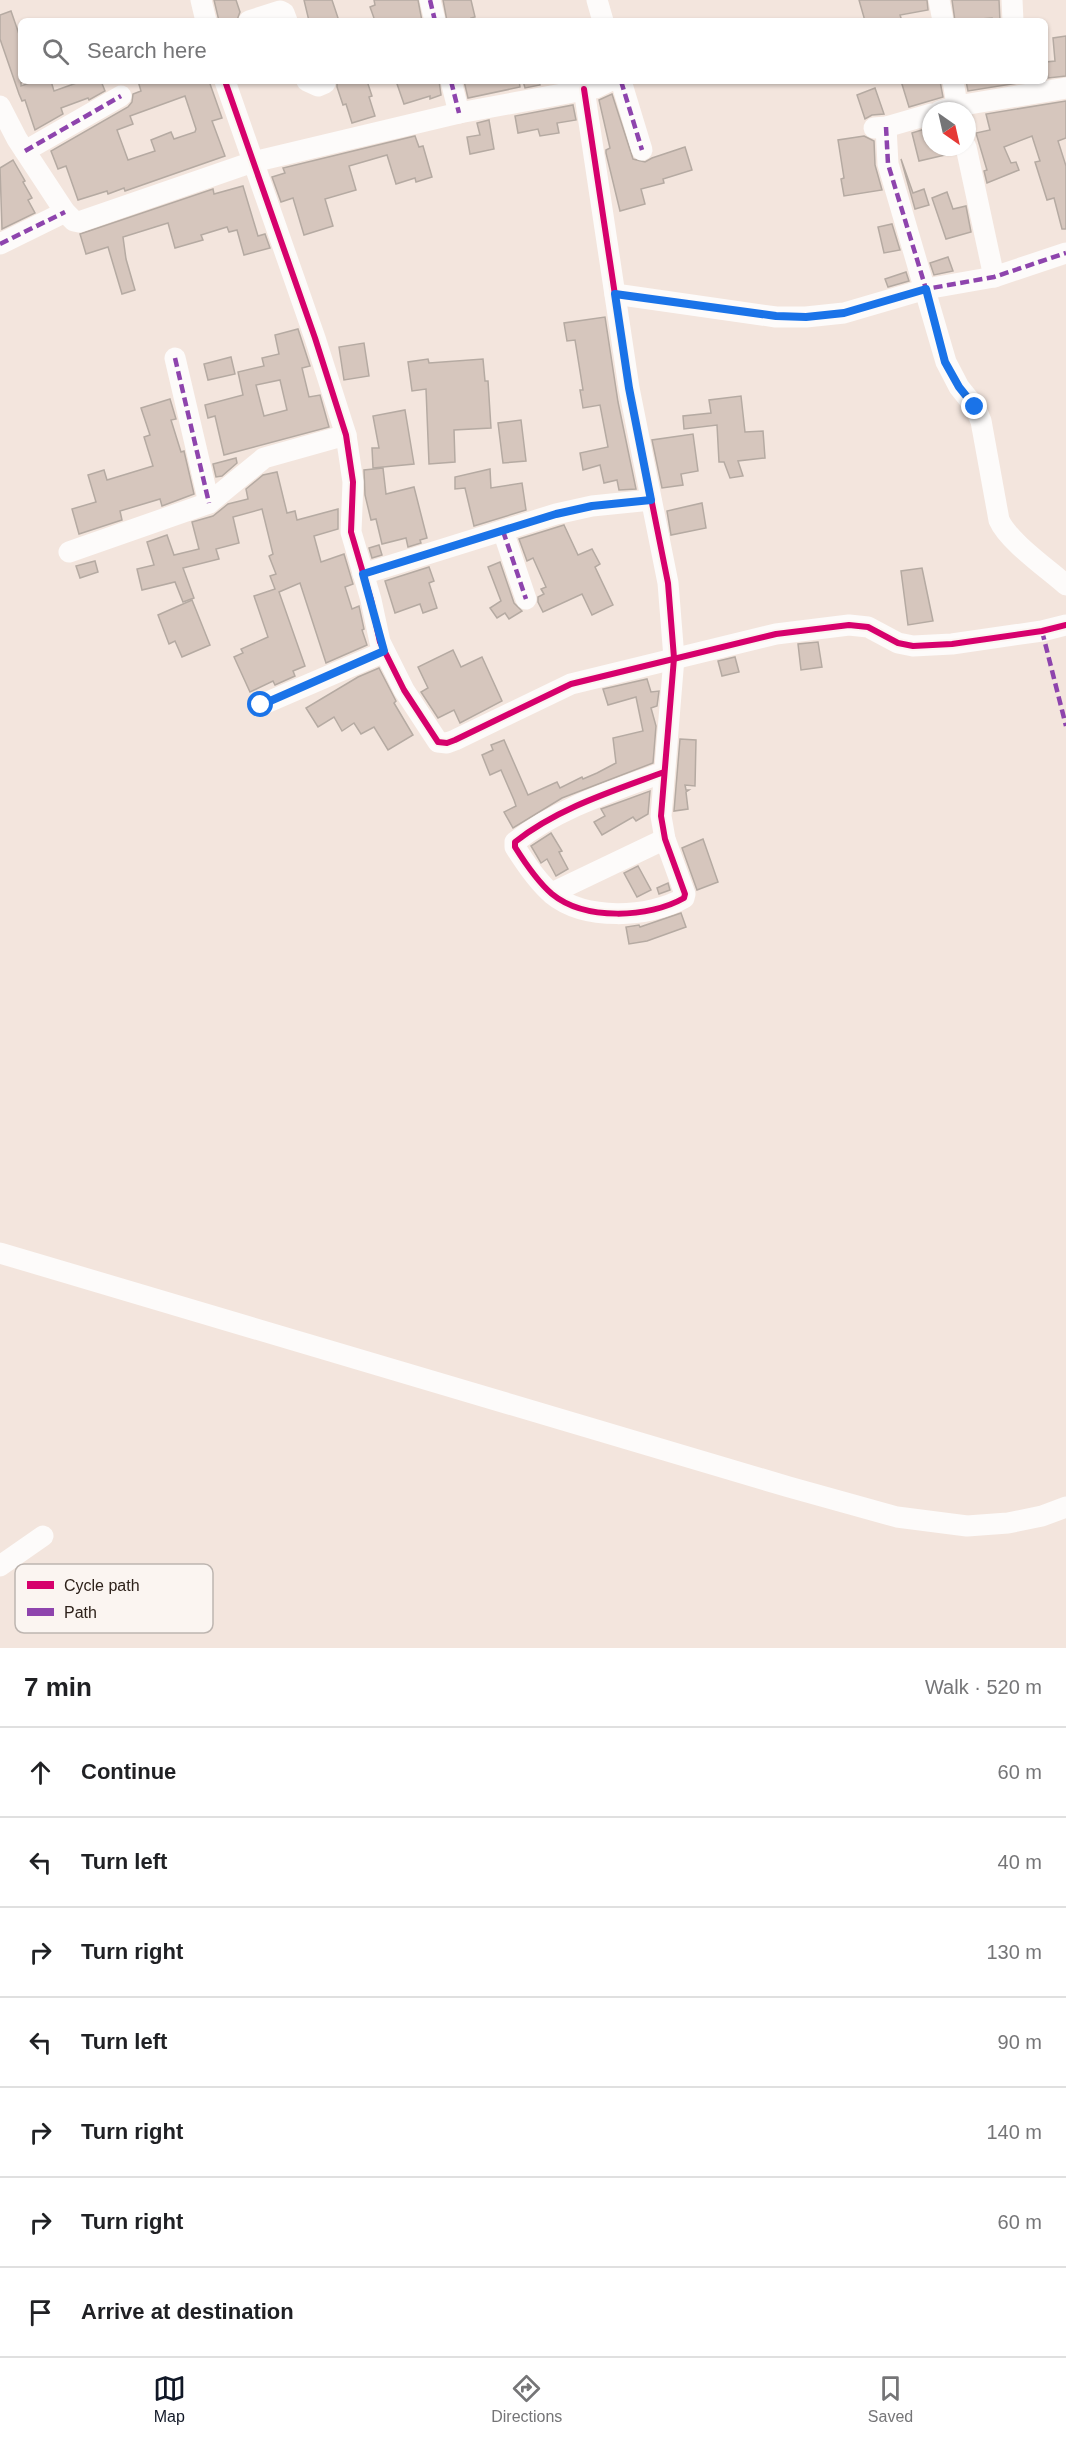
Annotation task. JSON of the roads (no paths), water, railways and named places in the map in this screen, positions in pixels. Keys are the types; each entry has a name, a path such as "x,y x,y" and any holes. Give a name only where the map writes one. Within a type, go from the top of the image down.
{"street":[{"path":"201,0 205,18"},
{"path":"430,0 434,18"},
{"path":"597,0 602,18"},
{"path":"939,0 942,18"},
{"path":"1012,0 1013,18"},
{"path":"258,18 280,11 284,13 285,18"},
{"path":"226,84 315,338 346,435 353,482 351,532 384,651 438,742 447,743 571,684 776,634 849,625 868,627 898,643 913,646 952,644 1042,631 1066,625"},
{"path":"452,84 459,113"},
{"path":"0,106 14,146 65,213 74,221 84,221 253,162 459,113 595,88 603,84"},
{"path":"622,84 642,150"},
{"path":"952,84 952,102"},
{"path":"976,105 1066,88"},
{"path":"584,89 629,388 668,583 674,658 661,816 664,839 685,894 684,898 674,904 638,914 619,914 576,906 552,893 515,847 515,842 528,832 590,800 664,772"},
{"path":"14,146 120,96"},
{"path":"922,116 879,127 945,362 959,387 975,407 981,421 999,520 1003,528 1066,585"},
{"path":"968,156 994,277"},
{"path":"0,244 65,213"},
{"path":"615,294 753,314 806,317 844,313 926,289 994,277 1066,253"},
{"path":"175,358 209,503"},
{"path":"69,552 209,503 264,458 346,435"},
{"path":"363,574 556,514 592,506 651,500"},
{"path":"502,531 526,599"},
{"path":"261,705 384,651"},
{"path":"552,893 664,839"},
{"path":"0,1253 897,1517 967,1527 1020,1521 1066,1507"},
{"path":"0,1566 43,1536"}]}
